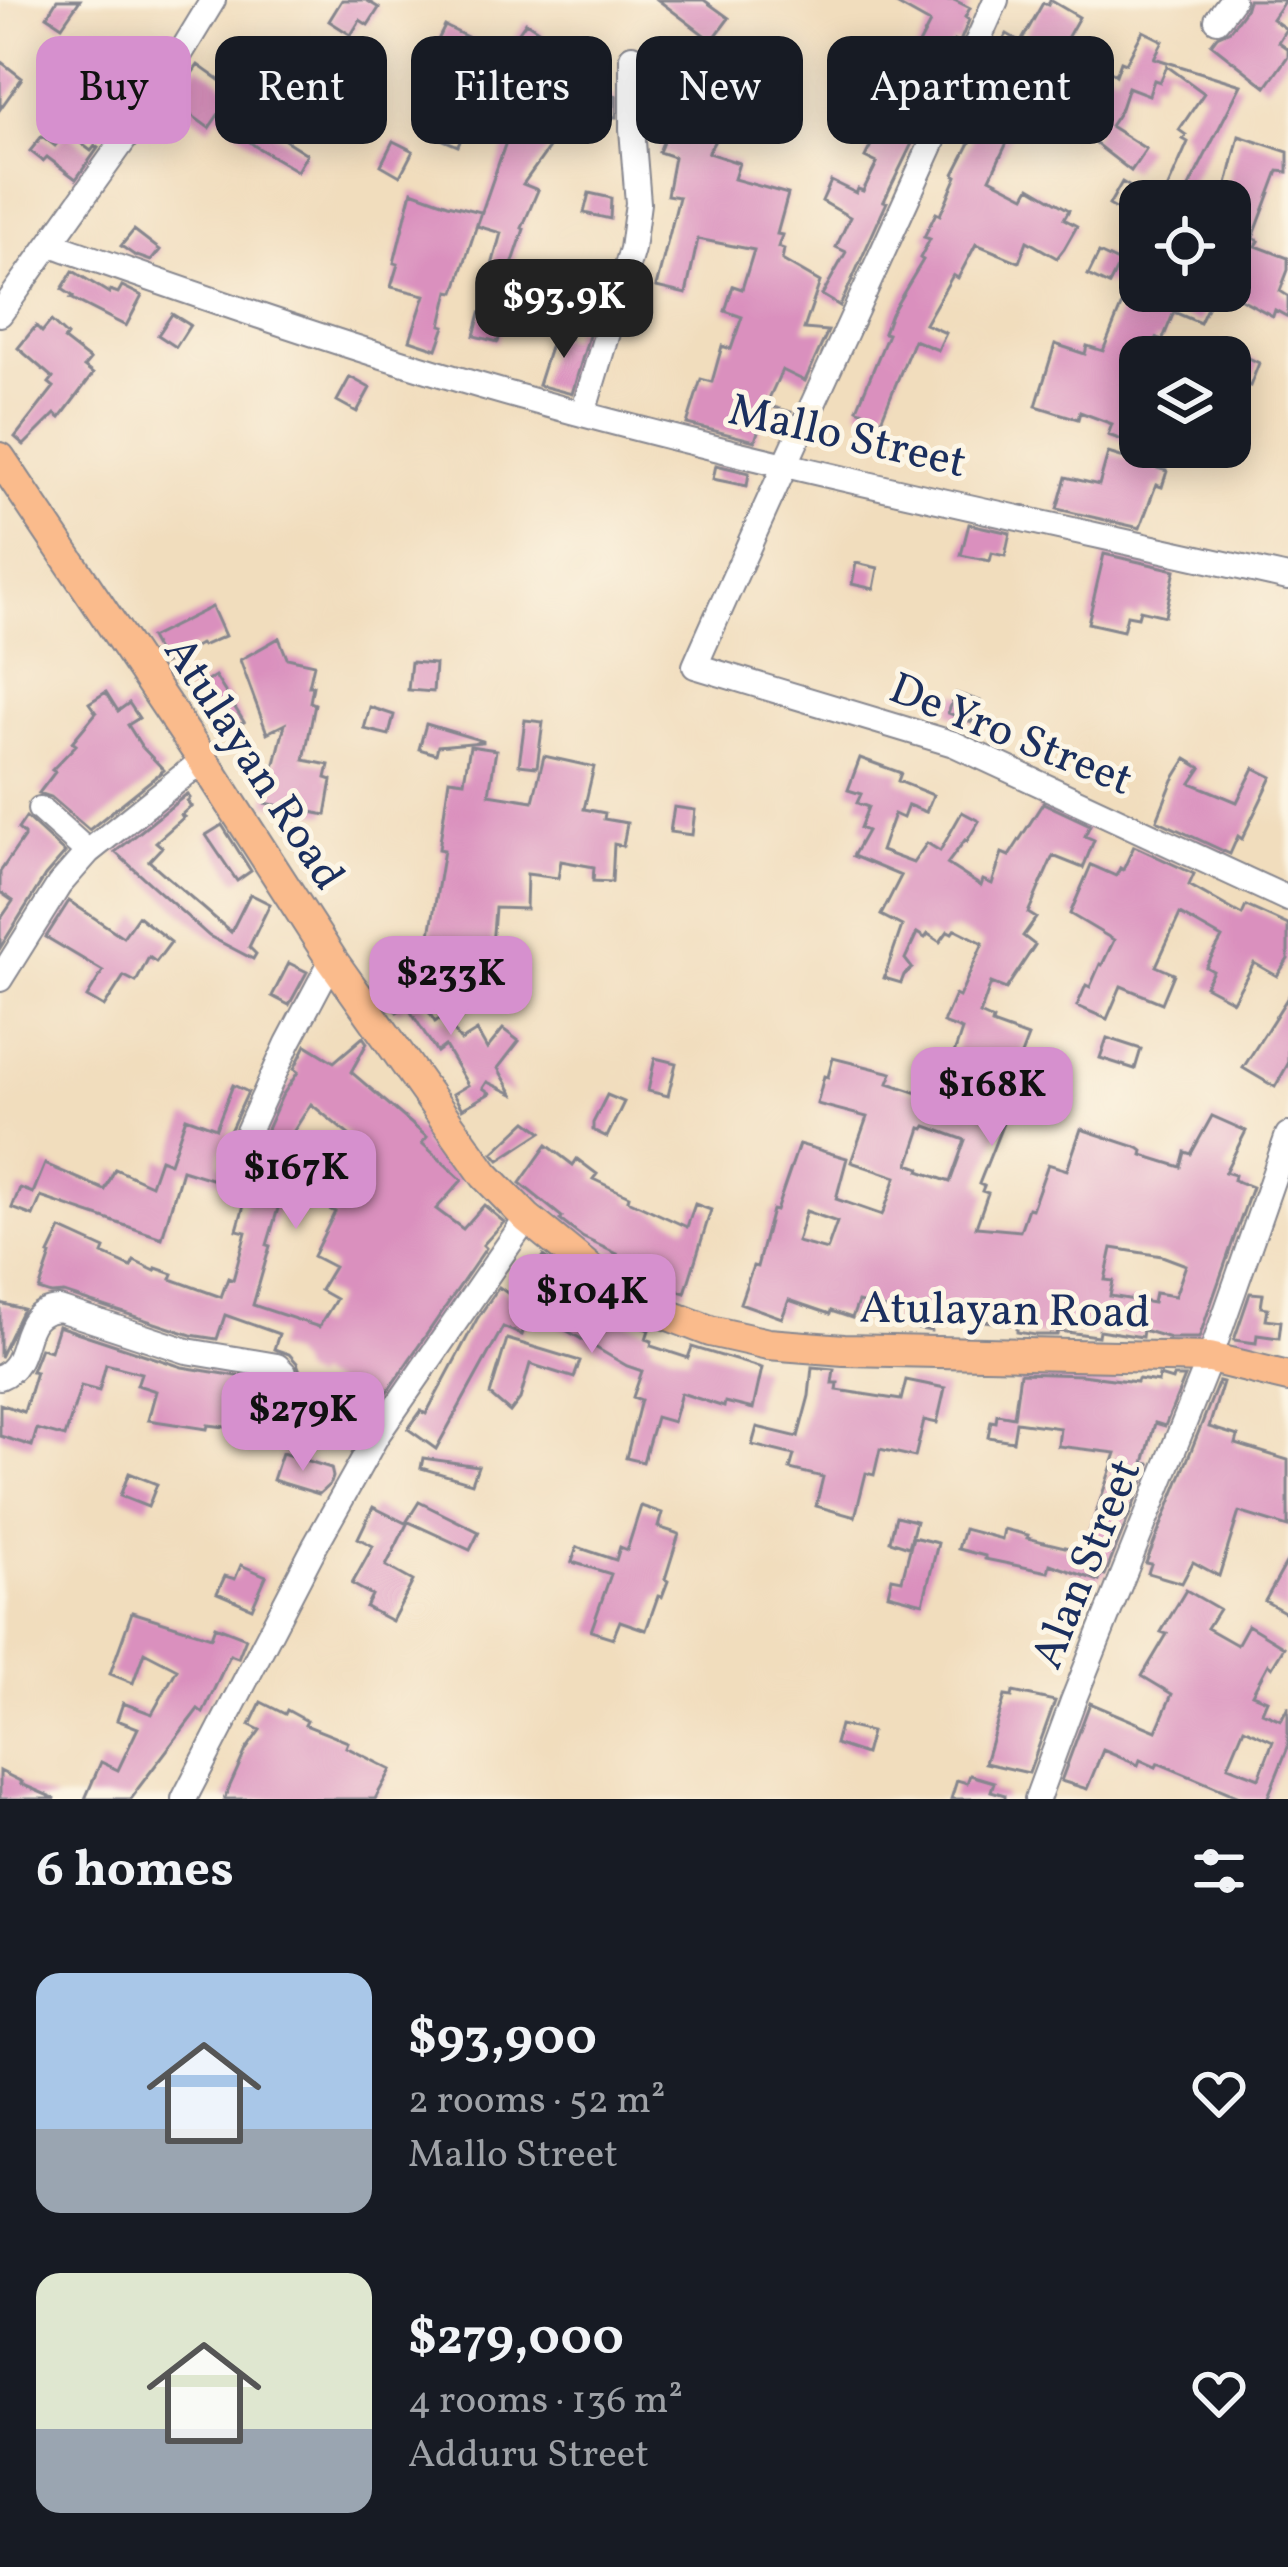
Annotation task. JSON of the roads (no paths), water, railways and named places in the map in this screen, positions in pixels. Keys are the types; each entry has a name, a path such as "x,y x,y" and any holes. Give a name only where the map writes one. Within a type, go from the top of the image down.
{"main road":[{"name":"Atulayan Road","path":"0,458 332,960 485,1175 527,1218 602,1279 666,1314 710,1331 768,1344 1210,1358 1288,1377"}],"street":[{"path":"0,314 152,102 213,0"},
{"path":"784,464 996,0"},
{"path":"583,413 632,249 638,203 632,57"},
{"name":"Mallo Street","path":"51,244 283,326 509,394 784,464 1288,578"},
{"name":"De Yro Street","path":"784,464 695,666 954,744 1288,899"},
{"path":"0,979 59,885 88,852 203,760"},
{"path":"40,809 88,852"},
{"path":"235,1160 287,1042 332,960"},
{"name":"Alan Street","path":"1037,1799 1210,1358 1288,1135"},
{"path":"184,1799 376,1435 527,1218"},
{"path":"0,1377 15,1368 34,1318 58,1309 187,1351 277,1366 284,1373 289,1407 376,1435"}]}
